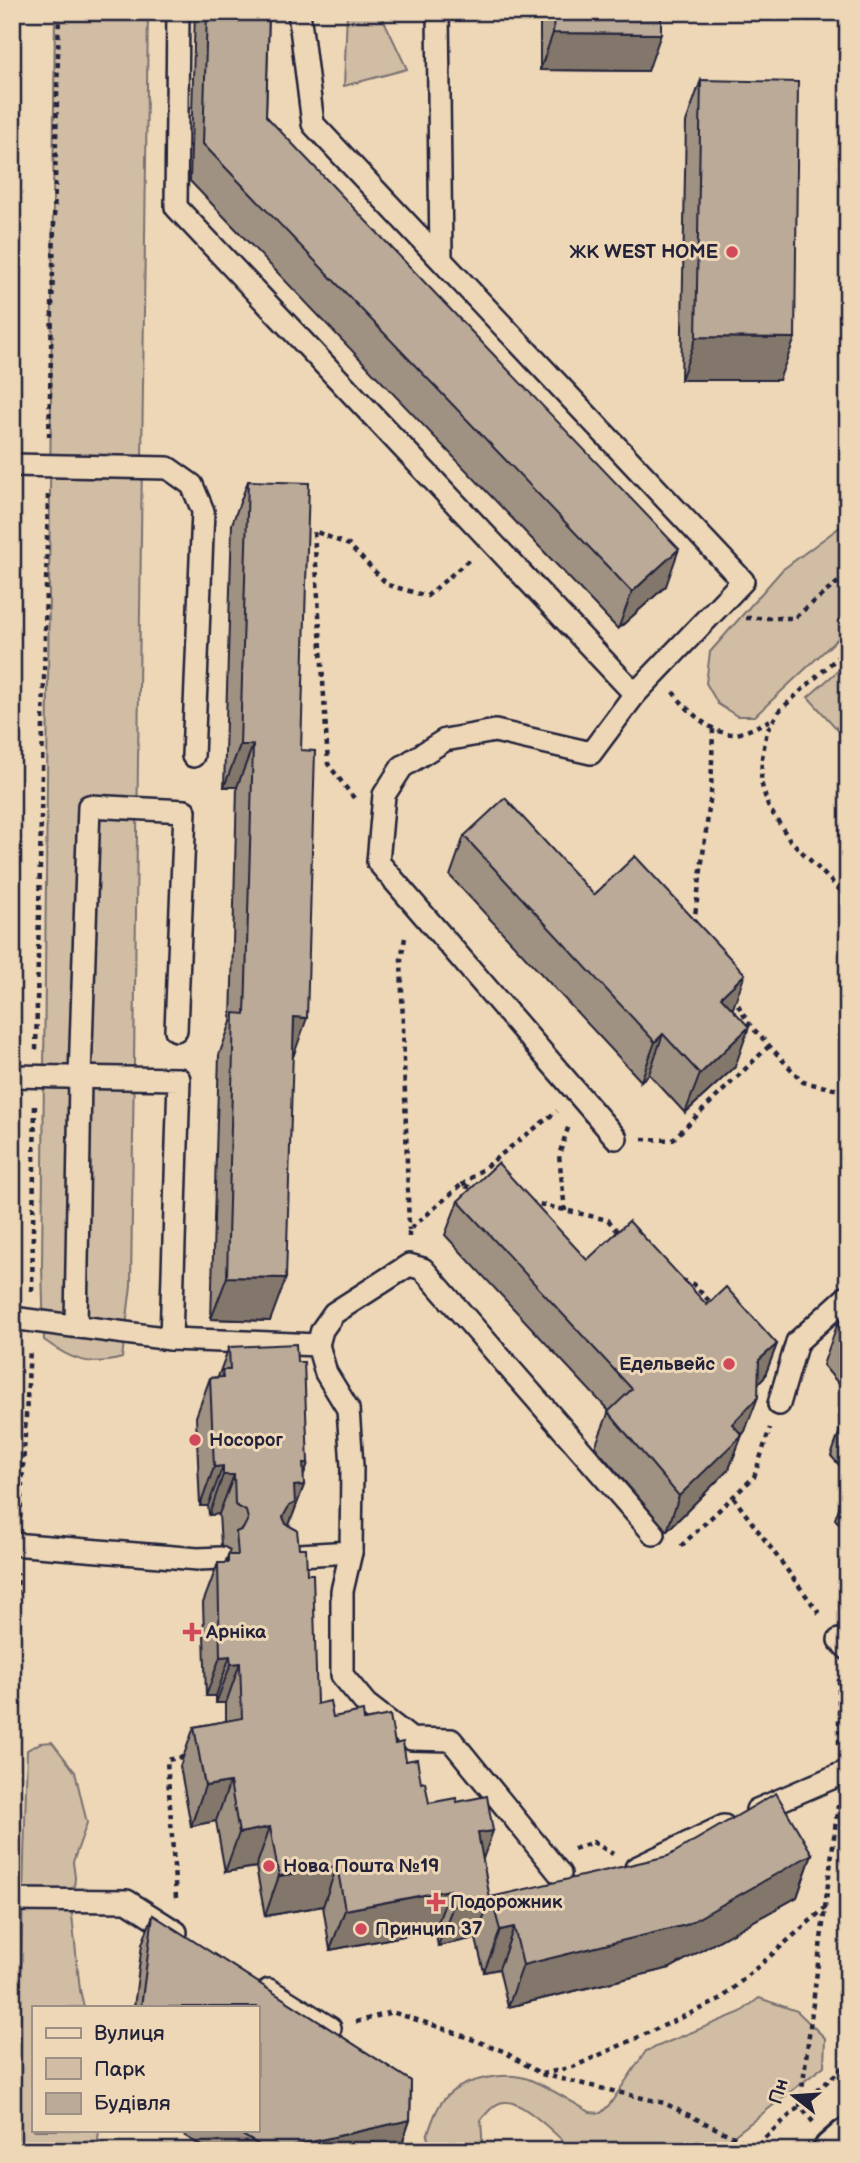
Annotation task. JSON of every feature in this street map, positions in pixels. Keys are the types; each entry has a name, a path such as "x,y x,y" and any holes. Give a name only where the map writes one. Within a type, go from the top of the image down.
{"main road":[{"path":"833,2151 848,2138"}],"lane":[{"path":"178,12 176,207 635,694"},
{"path":"299,12 313,124 743,581 635,694 590,753 495,732 445,740 402,766 384,795 378,862 617,1138"},
{"path":"438,12 441,258"},
{"path":"12,465 168,468 192,485 203,511 193,756"},
{"path":"76,1326 80,1077 89,806 185,811 176,1031"},
{"path":"12,1076 178,1079 170,1339"},
{"path":"560,1874 451,1740 411,1738 366,1704 342,1675 342,1591 351,1552 352,1466 348,1409 326,1374 318,1345 322,1330 334,1313 409,1265 423,1269 654,1534"},
{"path":"779,1404 797,1342 848,1296"},
{"path":"22,1319 170,1339 318,1345"},
{"path":"16,1544 198,1559 221,1558"},
{"path":"282,1556 351,1552"},
{"path":"636,1868 843,1772"},
{"path":"12,1900 127,1901 185,1937"},
{"path":"249,1977 330,2028"}],"path":[{"path":"12,1705 22,1319 35,1076 59,12"},
{"path":"381,831 328,764 314,531 349,545 388,585 427,596 452,576"},
{"path":"707,619 794,618 848,574"},
{"path":"848,648 794,696 775,717 767,731 761,782 768,806 790,840 848,898"},
{"path":"656,672 685,707 713,729 737,734 775,717"},
{"path":"693,925 711,793 713,729"},
{"path":"409,1265 401,959 412,901"},
{"path":"725,987 749,1024 803,1082 848,1092"},
{"path":"617,1138 672,1140 769,1046"},
{"path":"409,1230 461,1185 579,1094"},
{"path":"565,1211 559,1156 579,1094"},
{"path":"461,1185 487,1192"},
{"path":"526,1201 608,1220 626,1241"},
{"path":"680,1280 694,1284 721,1313"},
{"path":"654,1534 678,1549 754,1477 779,1404"},
{"path":"733,1497 843,1644 843,1772 800,2106"},
{"path":"185,1937 167,1760 193,1756"},
{"path":"541,2074 573,2067 720,2000 826,1906"},
{"path":"330,2028 392,2012 503,2051 541,2074 664,2103 752,2149 848,2063"}],"green space":[{"path":"55,12 148,12 131,1286 122,1358 100,1362 72,1357 44,1340 42,1265"},
{"path":"347,12 380,12 407,69 344,86"},
{"path":"848,521 848,629 755,716 737,716 718,704 706,683 710,652 782,570"},
{"path":"848,662 848,741 808,697"},
{"path":"52,1742 75,1772 87,1823 73,1862 75,1877 72,1915 84,2006 32,2006 32,2132 99,2132 97,2151 16,2151 27,1750 40,1743"},
{"path":"759,1998 797,2011 825,2038 824,2066 714,2151 574,2151 523,2108 503,2102 495,2105 481,2120 483,2151 433,2151 427,2136 437,2110 446,2097 464,2085 500,2076 523,2078 590,2112 601,2113 646,2051 741,2012"}],"building":[{"path":"207,12 269,12 266,116 679,549 632,592 203,144"},
{"path":"554,12 661,12 661,34 553,33"},
{"name":"ЖК WEST HOME","path":"701,80 798,82 795,338 696,337"},
{"path":"248,481 309,483 301,750 315,751 307,1018 294,1017 286,1278 227,1277 234,1013 245,1014 253,745 240,745"},
{"path":"505,798 594,895 635,856 745,974 721,997 749,1027 700,1074 663,1034 655,1042 464,836"},
{"path":"498,1163 587,1260 629,1221 707,1305 726,1287 777,1344 759,1360 758,1397 732,1424 742,1435 679,1496 608,1412 632,1389 458,1201"},
{"path":"848,1316 848,1338 837,1325"},
{"path":"296,1344 297,1362 304,1362 308,1463 303,1463 304,1485 294,1486 295,1503 289,1506 283,1517 286,1524 297,1530 299,1548 306,1548 307,1574 313,1574 317,1704 330,1701 333,1717 363,1711 364,1720 390,1715 395,1744 403,1742 406,1761 417,1759 421,1783 425,1782 429,1803 456,1798 457,1802 487,1796 493,1831 478,1833 490,1899 453,1906 450,1890 345,1910 337,1866 279,1876 270,1827 239,1833 230,1782 205,1786 194,1727 242,1718 240,1663 231,1664 230,1656 220,1657 218,1563 228,1563 228,1555 238,1555 236,1532 243,1529 248,1519 246,1511 235,1505 234,1475 223,1475 223,1466 214,1467 210,1378 223,1377 222,1370 230,1370 229,1347"},
{"path":"776,1793 812,1854 686,1925 523,1965 514,1927 500,1930 491,1897 668,1856"},
{"path":"153,1915 411,2081 410,2120 269,2151 237,2132 259,2132 259,2006 141,2006"}],"place":[{"name":"ЖК WEST HOME","path":"732,252"},
{"name":"Едельвейс","path":"729,1364"},
{"name":"Носорог","path":"195,1440"},
{"name":"Арніка","path":"192,1632"},
{"name":"Нова Пошта №19","path":"269,1866"},
{"name":"Подорожник","path":"436,1902"},
{"name":"Принцип 37","path":"361,1929"}]}
